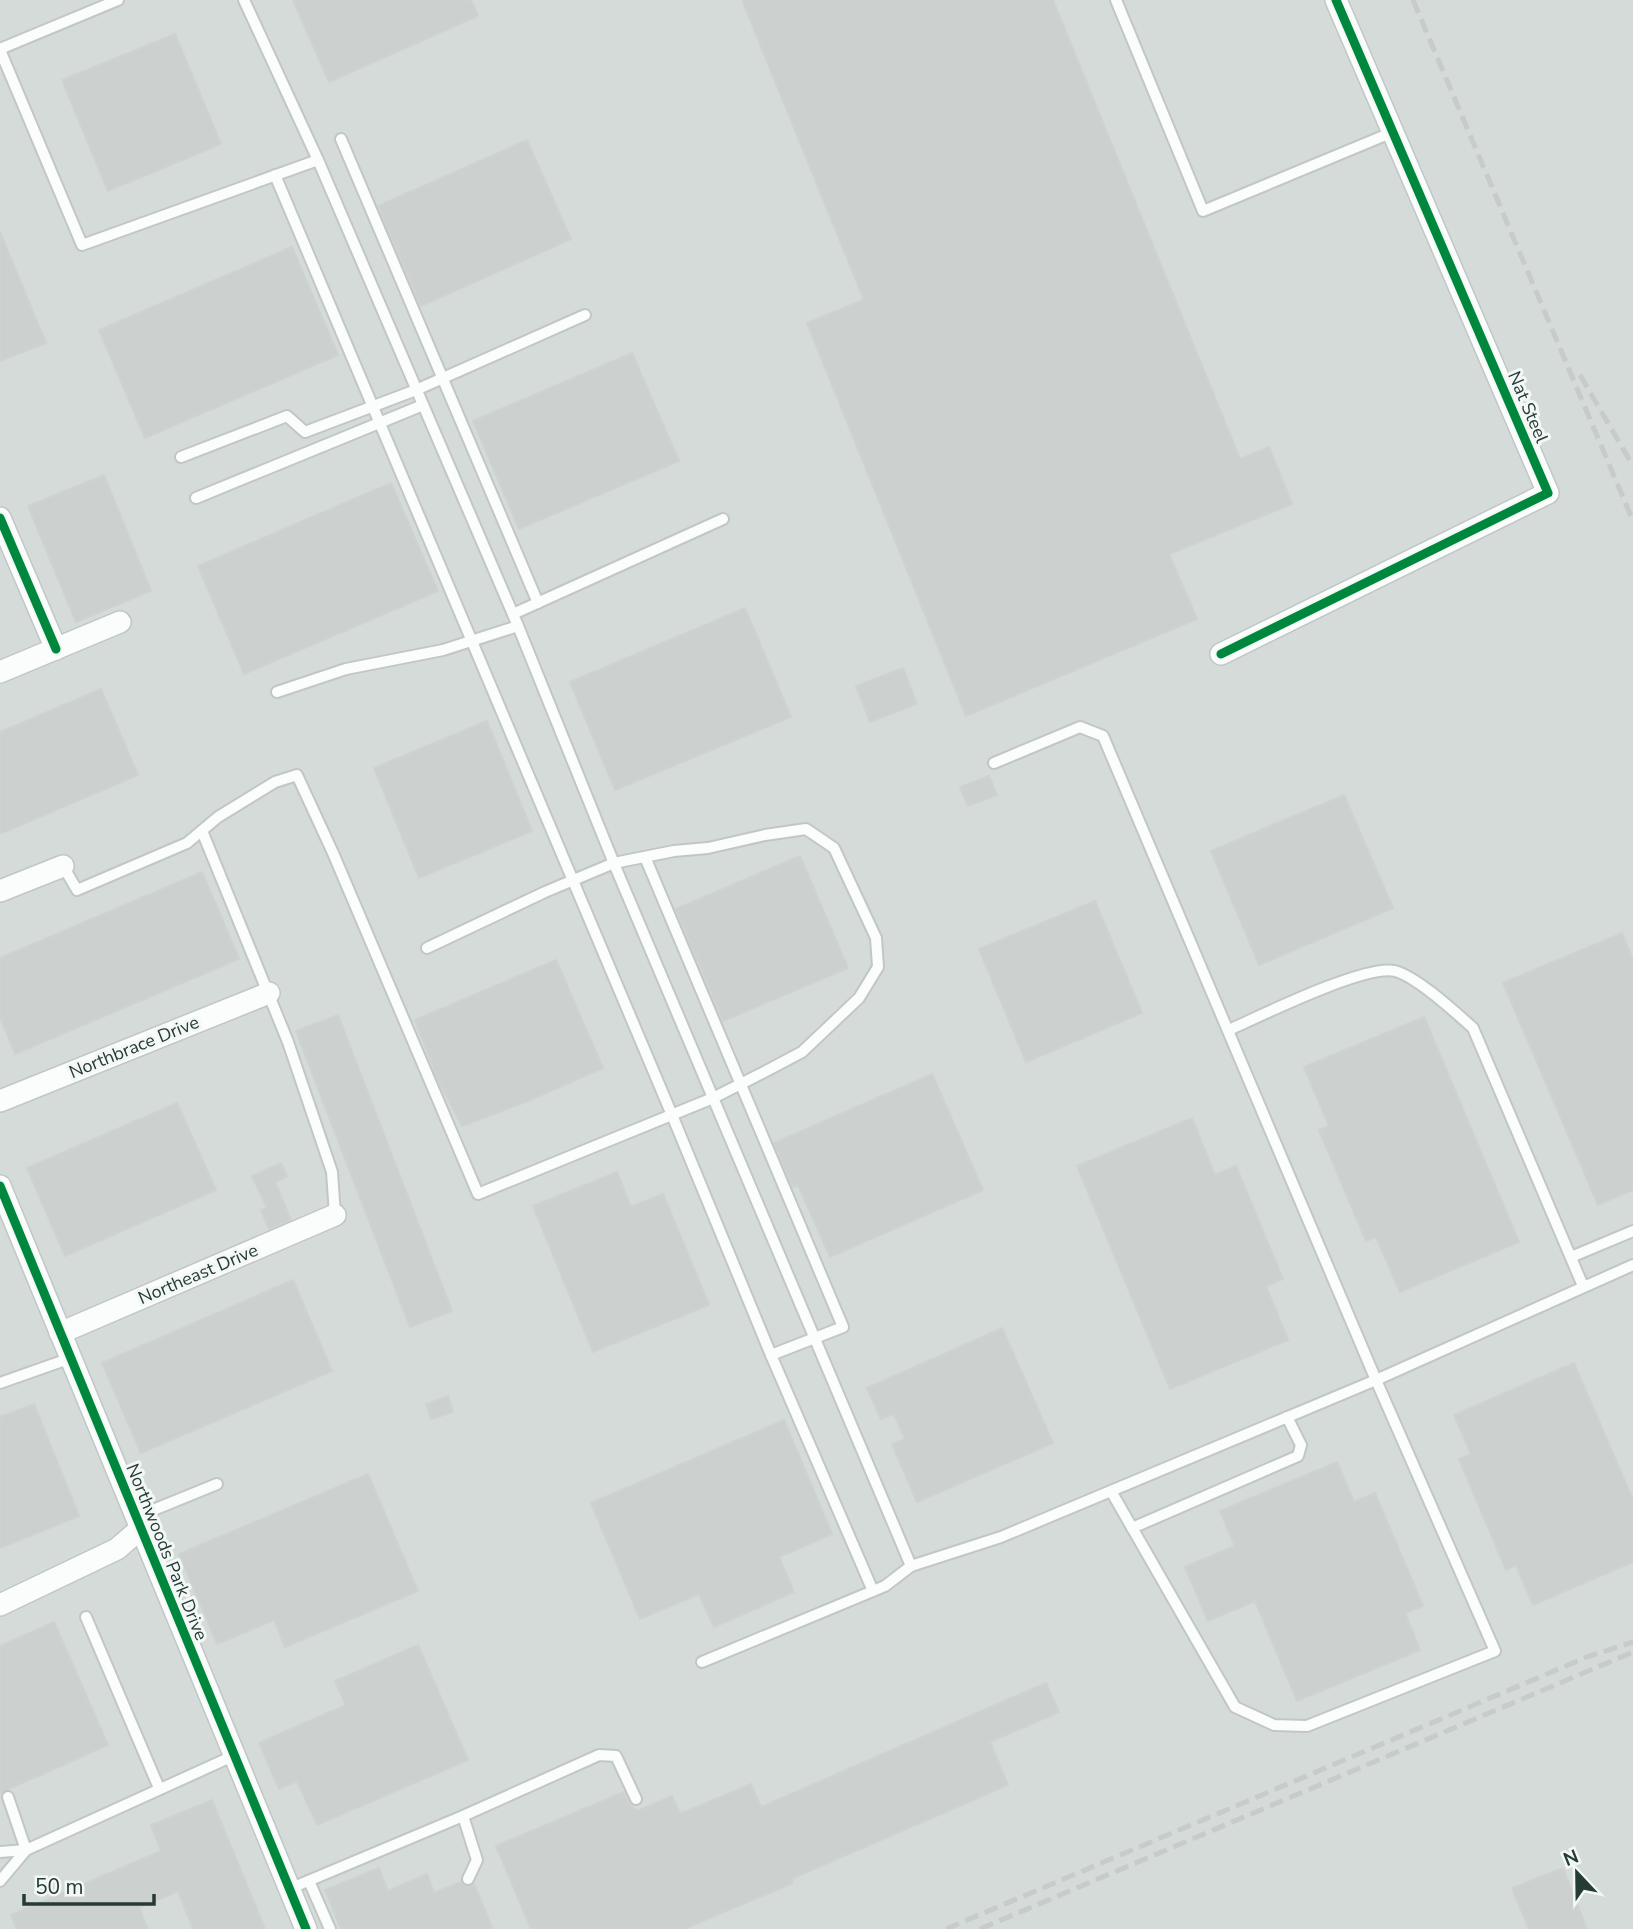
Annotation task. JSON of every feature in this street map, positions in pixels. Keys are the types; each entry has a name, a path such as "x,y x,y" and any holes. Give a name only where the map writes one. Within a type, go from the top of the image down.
{"street":[{"name":"Nat Steel","path":"1221,654 1548,493 1336,0"},
{"path":"0,518 6,548 56,649"},
{"path":"0,672 120,622"},
{"path":"0,891 63,866"},
{"name":"Northbrace Drive","path":"0,1101 269,993"},
{"name":"Northwoods Park Drive","path":"0,1186 233,1756 299,1885 306,1929"},
{"name":"Northeast Drive","path":"60,1333 335,1215"},
{"path":"0,1605 117,1549 138,1523"}],"lane":[{"path":"118,0 0,50 82,245 318,160"},
{"path":"244,0 318,160 513,614 614,863 911,1566"},
{"path":"1116,0 1203,211 1393,132"},
{"path":"341,139 538,603"},
{"path":"275,175 771,1355 873,1591"},
{"path":"181,457 287,416 305,432 416,390 585,315"},
{"path":"196,498 423,405"},
{"path":"513,614 723,519"},
{"path":"277,692 346,669 443,650 518,626"},
{"path":"995,763 1080,727 1103,736 1376,1380 1495,1651 1307,1726 1274,1725 1235,1707 1111,1491"},
{"path":"63,866 76,890 187,843 218,817 275,782 297,775 333,853 478,1194 713,1098 802,1052 859,998 878,967 876,938 834,848 806,829 614,863 427,948"},
{"path":"202,831 269,993 332,1172 335,1215"},
{"path":"645,857 843,1327 771,1355"},
{"path":"1229,1030 1291,1002 1375,971 1395,971 1443,1002 1473,1028 1583,1286"},
{"path":"1572,1257 1633,1231"},
{"path":"702,1662 885,1586 911,1566 1001,1537 1376,1380 1633,1265"},
{"path":"0,1383 71,1358"},
{"path":"1132,1528 1298,1456 1300,1446 1287,1417"},
{"path":"138,1523 218,1484"},
{"path":"86,1616 159,1788"},
{"path":"330,1929 299,1885 599,1755 616,1756 636,1799"},
{"path":"0,1852 26,1850 233,1756"},
{"path":"8,1797 26,1850"},
{"path":"463,1816 477,1860 468,1879"},
{"path":"0,1881 26,1850"}],"shaded area":[{"path":"0,0 1633,0 1633,1929 0,1929"}],"building":[{"path":"293,0 471,0 478,16 329,82"},
{"path":"742,0 1053,0 1240,459 1269,447 1292,504 1169,554 1197,619 966,716 807,323 864,300"},
{"path":"175,34 221,144 108,191 62,80"},
{"path":"527,140 571,239 421,306 378,206"},
{"path":"0,232 46,343 0,361"},
{"path":"292,247 338,355 145,438 99,330"},
{"path":"632,353 679,461 519,529 473,421"},
{"path":"104,475 151,591 76,622 28,506"},
{"path":"391,483 438,591 244,674 198,566"},
{"path":"745,608 791,717 615,790 570,682"},
{"path":"903,668 917,704 870,722 856,686"},
{"path":"101,689 138,775 0,834 0,732"},
{"path":"487,721 532,831 419,878 374,768"},
{"path":"989,776 997,795 968,806 960,787"},
{"path":"1344,795 1393,908 1259,965 1211,851"},
{"path":"800,856 848,968 723,1021 676,909"},
{"path":"202,872 239,959 15,1054 0,1017 0,958"},
{"path":"1095,901 1142,1013 1026,1062 979,949"},
{"path":"1622,933 1633,960 1633,1190 1598,1205 1503,983"},
{"path":"556,960 603,1068 462,1126 439,1082 415,1020"},
{"path":"338,1015 452,1311 410,1327 296,1031"},
{"path":"1424,1017 1519,1242 1400,1292 1376,1237 1366,1241 1319,1130 1329,1126 1304,1067"},
{"path":"932,1074 983,1190 830,1257 798,1185 793,1187 774,1143"},
{"path":"177,1103 216,1190 65,1256 27,1168"},
{"path":"1192,1118 1215,1175 1236,1166 1283,1279 1266,1286 1288,1340 1170,1389 1077,1166"},
{"path":"281,1163 287,1176 275,1182 291,1220 269,1229 261,1210 267,1208 252,1176"},
{"path":"617,1172 631,1207 663,1194 709,1305 593,1352 533,1206"},
{"path":"293,1280 332,1371 141,1453 102,1363"},
{"path":"1002,1328 1053,1443 917,1502 892,1444 905,1439 894,1414 881,1419 867,1388"},
{"path":"1574,1363 1633,1500 1633,1562 1533,1605 1516,1565 1506,1570 1459,1459 1471,1454 1454,1415"},
{"path":"448,1396 453,1412 431,1419 426,1404"},
{"path":"34,1404 79,1516 0,1548 0,1417"},
{"path":"784,1420 832,1534 779,1557 794,1592 714,1627 699,1594 640,1619 591,1503"},
{"path":"1337,1462 1354,1502 1375,1493 1423,1606 1405,1613 1420,1650 1297,1701 1255,1601 1208,1621 1185,1567 1235,1546 1220,1511"},
{"path":"368,1474 418,1591 285,1647 274,1620 217,1644 179,1554"},
{"path":"54,1622 108,1745 0,1793 0,1646"},
{"path":"418,1645 468,1760 317,1825 297,1781 279,1789 259,1743 346,1705 335,1681"},
{"path":"1046,1683 1059,1712 990,1742 1008,1785 791,1879 793,1883 684,1929 531,1929 496,1846 624,1792 637,1811 672,1796 680,1814 751,1784 761,1807"},
{"path":"212,1800 265,1929 193,1929 178,1891 139,1908 148,1929 17,1929 11,1915 161,1851 151,1825"},
{"path":"379,1868 388,1891 427,1874 434,1893 461,1882 468,1887 474,1884 493,1929 341,1929 325,1890"},
{"path":"1563,1868 1587,1929 1529,1929 1512,1888"}],"railway":[{"path":"1413,0 1633,521"},
{"path":"1580,375 1633,466"},
{"path":"946,1929 1587,1657 1633,1642"},
{"path":"980,1929 1633,1652"}],"cycle path":[{"path":"1221,654 1548,493 1336,0"},
{"path":"0,518 56,649"},
{"path":"0,1186 306,1929"}]}
